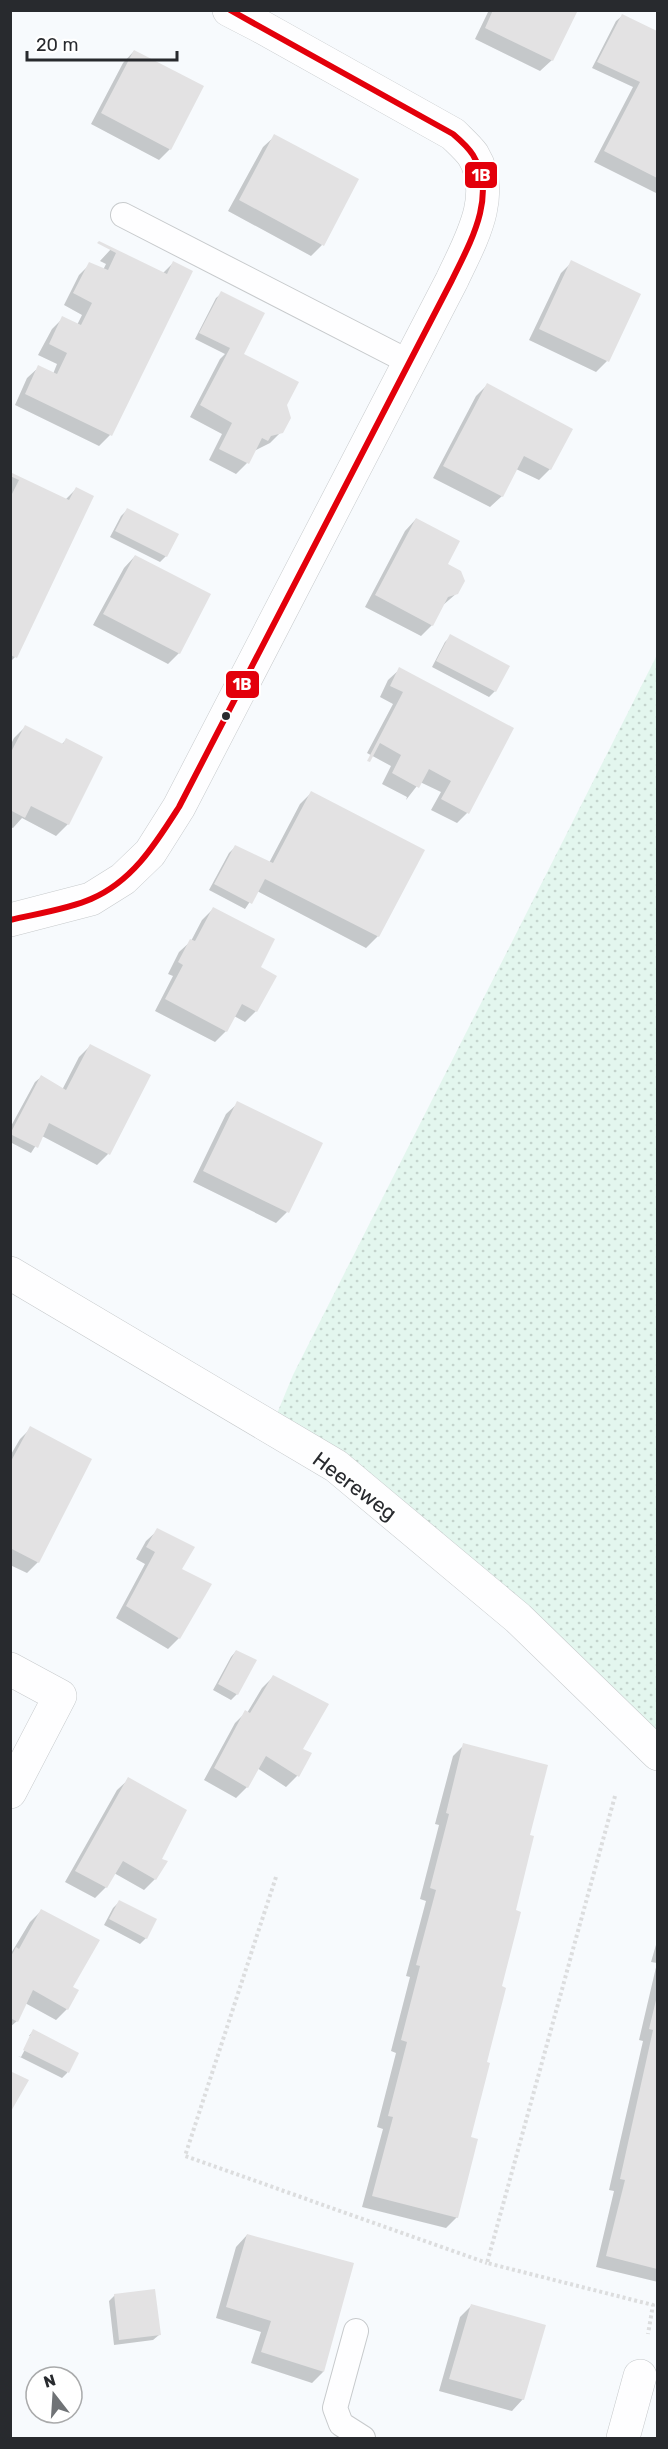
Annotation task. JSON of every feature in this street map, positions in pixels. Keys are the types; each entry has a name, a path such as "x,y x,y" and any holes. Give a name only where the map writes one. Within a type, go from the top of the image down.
{"street":[{"path":"10,920 91,899 123,879 150,853 179,807 452,280 476,229 483,199 481,177 473,155 453,134 265,18 229,10"},
{"name":"Heereweg","path":"10,1274 336,1466 518,1618 657,1754"},
{"path":"10,1669 60,1695 10,1792"},
{"path":"623,2439 640,2376"}],"lane":[{"path":"123,215 409,362"},
{"path":"356,2331 335,2408 341,2424 363,2439"}],"path":[{"path":"488,2263 615,1797"},
{"path":"276,1877 185,2157 488,2263 655,2305 640,2376"}],"shaded area":[{"path":"657,655 657,1754 271,1428 293,1375"}],"building":[{"path":"493,10 578,10 553,61 485,28"},
{"path":"622,14 657,31 657,178 604,151 640,82 597,62"},
{"path":"134,50 204,86 171,150 101,113"},
{"path":"274,134 359,179 324,246 239,200"},
{"path":"99,241 167,274 173,261 193,271 112,436 25,394 38,365 57,374 67,353 49,344 62,316 81,325 92,303 73,293 89,262 108,270 116,253 97,243"},
{"path":"571,260 641,294 609,362 539,329"},
{"path":"221,291 265,313 244,354 299,382 287,405 291,418 283,433 271,436 268,441 262,438 249,464 219,449 232,423 200,405 230,348 199,333"},
{"path":"487,383 573,429 551,470 524,456 503,497 443,466"},
{"path":"10,472 69,500 76,487 94,496 17,658 10,655 10,498 19,480 10,476"},
{"path":"127,508 179,534 167,557 115,531"},
{"path":"416,518 460,541 448,564 461,571 465,581 458,594 448,597 433,626 375,595"},
{"path":"135,555 211,594 180,654 103,614"},
{"path":"450,634 510,666 496,692 436,661"},
{"path":"399,667 514,728 469,814 441,799 451,781 429,769 419,788 392,773 401,755 380,743 370,762 367,761 403,692 390,686"},
{"path":"25,725 63,744 66,738 103,757 69,825 31,806 25,818 10,810 10,754"},
{"path":"311,791 425,850 379,937 265,879 252,904 214,884 235,845 273,863"},
{"path":"213,907 275,939 261,967 277,976 257,1012 242,1004 227,1032 165,999 183,965 178,962 190,939 195,941"},
{"path":"90,1044 151,1075 110,1155 49,1123 38,1148 10,1134 41,1075 66,1090"},
{"path":"237,1101 323,1143 289,1213 203,1171"},
{"path":"30,1426 92,1459 39,1563 10,1548 10,1463"},
{"path":"157,1528 195,1547 182,1569 212,1584 180,1639 126,1606 155,1552 146,1547"},
{"path":"236,1650 257,1660 238,1695 218,1684"},
{"path":"273,1675 329,1704 303,1749 312,1753 299,1777 266,1756 248,1788 214,1768 245,1710 250,1713"},
{"path":"463,1743 548,1765 530,1835 534,1836 516,1910 521,1912 502,1986 506,1988 471,2137 478,2139 458,2218 372,2196 393,2117 388,2116 407,2042 401,2040 420,1966 416,1965 436,1890 430,1888 449,1814 446,1813"},
{"path":"128,1777 187,1810 162,1859 168,1861 156,1880 123,1861 107,1888 75,1871"},
{"path":"119,1900 157,1919 147,1939 109,1919"},
{"path":"41,1909 100,1940 73,1987 79,1990 68,2010 33,1990 18,2022 10,2018 10,1958 16,1947 19,1949"},
{"path":"657,1996 657,2269 606,2256 625,2180 620,2179 653,2030 649,2029"},
{"path":"33,2029 79,2053 69,2073 23,2050"},
{"path":"10,2071 29,2080 10,2113"},
{"path":"247,2234 354,2263 324,2372 261,2352 271,2321 226,2307"},
{"path":"155,2289 161,2335 119,2340 114,2294"},
{"path":"471,2304 546,2325 524,2400 449,2379"}],"transit line":[{"name":"1B","path":"10,920 73,906 106,891 142,860 161,834 179,807 452,280 479,219 483,186 480,170 471,152 453,134 230,10"}]}
